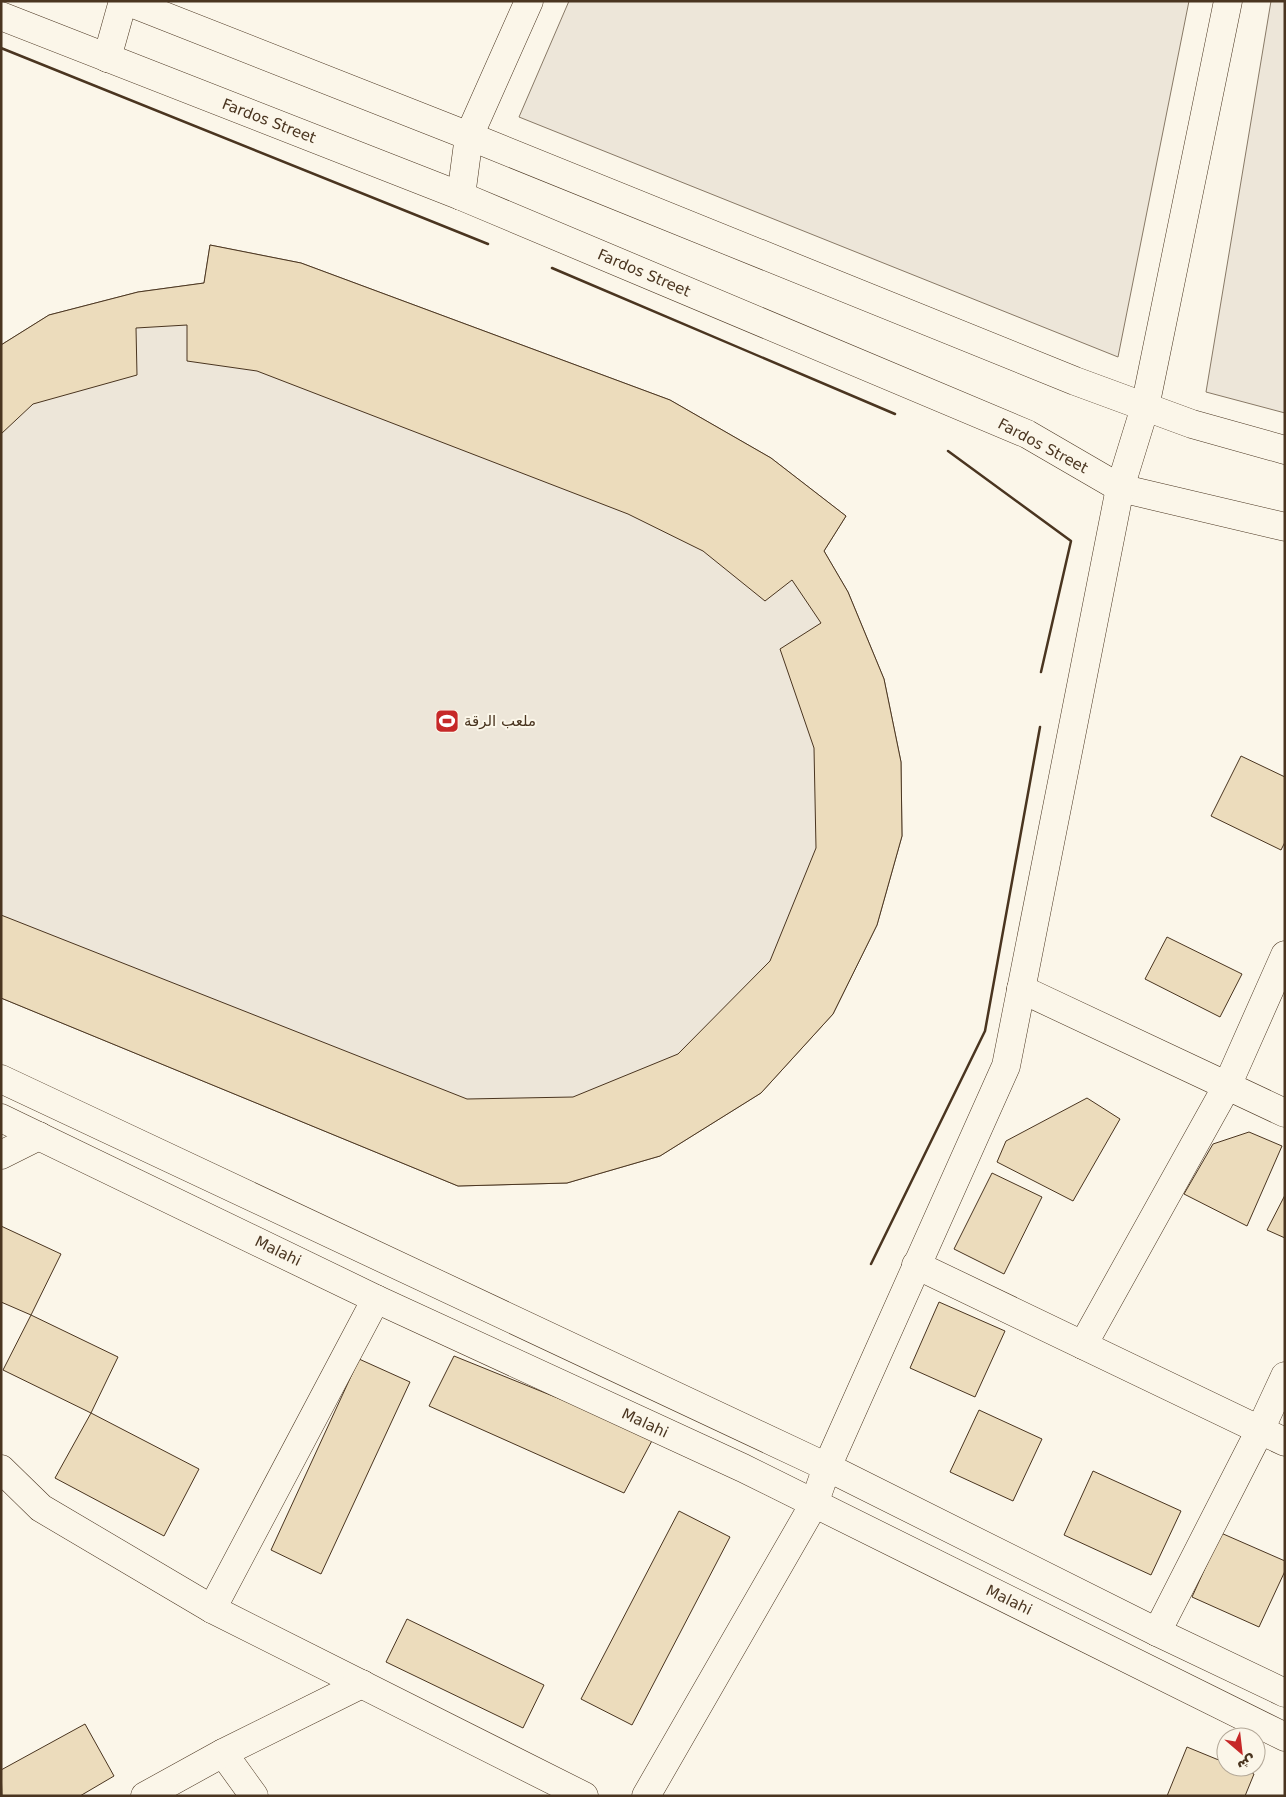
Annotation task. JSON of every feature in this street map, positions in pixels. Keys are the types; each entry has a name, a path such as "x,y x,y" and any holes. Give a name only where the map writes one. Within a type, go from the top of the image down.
{"street":[{"path":"107,58 124,1 469,136 1075,381 1192,424 1285,450"},
{"path":"460,196 469,136 529,1"},
{"path":"646,1796 814,1504 827,1466 1006,1066 1120,488 1145,407 1228,1"},
{"name":"Fardos Street","path":"1,16 460,196 1027,434 1120,488 1285,527"},
{"path":"1084,1345 1227,1086 1285,955"},
{"path":"1021,989 1285,1113"},
{"path":"1,1079 827,1466 1157,1632 1285,1693"},
{"name":"Malahi","path":"1,1118 376,1299 743,1468 1285,1737"},
{"path":"1,1155 39,1136"},
{"path":"916,1265 1285,1442"},
{"path":"212,1609 376,1299"},
{"path":"1157,1632 1260,1430 1285,1376"},
{"path":"1,1469 41,1508 212,1609 584,1796"},
{"path":"145,1796 223,1753 362,1684"},
{"path":"223,1753 254,1796"}],"shaded area":[{"path":"569,1 1189,1 1118,357 519,117"},
{"path":"1271,1 1285,1 1285,413 1206,392"},
{"name":"ملعب الرقة","path":"210,245 301,263 670,400 771,458 846,516 824,551 848,592 884,679 901,762 902,836 877,925 833,1014 761,1093 660,1156 567,1183 458,1186 1,998 1,345 49,315 138,292 204,283"}],"building":[{"path":"210,245 301,263 670,400 771,458 846,516 824,551 848,592 884,679 901,762 902,836 877,925 833,1014 761,1093 660,1156 567,1183 458,1186 1,998 1,915 467,1099 573,1097 678,1054 770,961 816,848 814,748 780,649 821,623 792,580 765,601 703,551 628,514 257,371 187,361 187,325 136,328 137,375 33,404 1,434 1,345 49,315 138,292 204,283"},
{"path":"1241,756 1285,777 1285,842 1281,850 1211,816"},
{"path":"1167,937 1242,974 1220,1017 1145,979"},
{"path":"1087,1098 1120,1119 1073,1201 997,1162 1006,1141"},
{"path":"1249,1132 1282,1146 1247,1226 1184,1194 1213,1144"},
{"path":"992,1173 1042,1197 1004,1274 954,1249"},
{"path":"1285,1195 1285,1238 1267,1230"},
{"path":"1,1226 61,1254 31,1315 1,1302"},
{"path":"939,1302 1005,1331 975,1397 910,1368"},
{"path":"31,1315 118,1357 91,1413 3,1370"},
{"path":"454,1356 654,1437 624,1493 429,1406"},
{"path":"359,1359 410,1382 321,1574 271,1550"},
{"path":"979,1410 1042,1439 1013,1501 950,1472"},
{"path":"91,1413 199,1469 164,1536 55,1478"},
{"path":"1093,1471 1181,1511 1151,1575 1064,1535"},
{"path":"679,1511 730,1537 632,1725 581,1699"},
{"path":"1221,1533 1285,1561 1285,1571 1259,1627 1192,1597"},
{"path":"407,1619 544,1685 523,1728 386,1662"},
{"path":"85,1724 114,1776 80,1796 2,1796 1,1770"},
{"path":"1187,1747 1216,1759 1216,1777 1253,1777 1245,1796 1167,1796"}],"wall":[{"path":"1,48 488,244"},
{"path":"552,268 895,414"},
{"path":"948,451 1071,541 1041,672"},
{"path":"871,1264 985,1031 1040,727"}],"place":[{"name":"ملعب الرقة","path":"447,721"}]}
